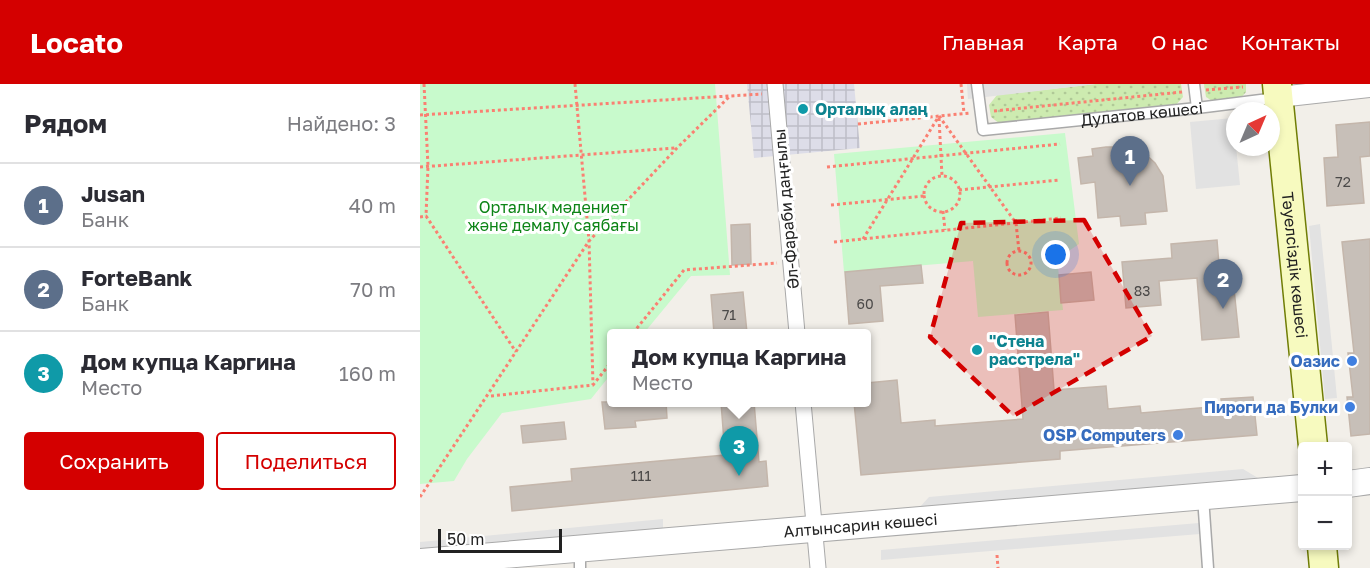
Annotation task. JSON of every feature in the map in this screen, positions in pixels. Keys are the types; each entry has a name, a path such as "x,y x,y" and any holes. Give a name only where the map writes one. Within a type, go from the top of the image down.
{"main road":[{"name":"Тәуелсіздік көшесі","path":"1278,91 1313,442"},
{"path":"1322,550 1324,568"}],"street":[{"name":"Дулатов көшесі","path":"1278,91 1370,87"},
{"name":"Әл-Фараби даңғылы","path":"776,88 797,329"},
{"path":"803,407 818,568"},
{"path":"1352,483 1370,481"},
{"name":"Алтынсарин көшесі","path":"420,562 580,559 814,530 1298,488"}],"lane":[{"path":"977,84 981,112"},
{"path":"1195,88 1197,108"},
{"name":"Дулатов көшесі","path":"981,112 983,130 1197,108 1278,91"},
{"path":"1203,496 1208,568"}],"path":[{"path":"424,84 428,166 426,216 516,353"},
{"path":"575,84 589,241 593,385"},
{"path":"961,84 964,113"},
{"path":"858,124 1195,88 1243,87"},
{"path":"420,115 730,96 776,88"},
{"path":"420,497 589,241 730,96"},
{"path":"939,116 1016,223 1019,251"},
{"path":"939,116 942,176"},
{"path":"863,239 939,116"},
{"path":"827,167 1060,144"},
{"path":"420,167 677,148"},
{"path":"942,176 953,180 959,190 955,206 943,211 930,207 924,196 924,190 931,180 942,176"},
{"path":"959,190 1059,180"},
{"path":"831,205 924,196"},
{"path":"943,211 945,230"},
{"path":"420,217 426,216"},
{"path":"834,242 1061,218"},
{"path":"1019,251 1026,253 1030,260 1028,270 1021,274 1010,271 1007,263 1012,253 1019,251"},
{"path":"636,329 684,270 791,262"},
{"path":"491,396 593,385 607,368"},
{"path":"998,555 998,568"}],"highlighted area":[{"path":"1084,220 1152,336 1013,416 930,337 961,223"}],"green space":[{"name":"Орталық мәдениет және демалу саябағы","path":"420,84 715,84 730,275 691,276 647,329 607,329 607,379 591,399 502,413 467,459 454,481 420,484"},
{"path":"1096,84 1181,84 1183,97 1175,106 1000,124 991,117 989,105 997,95"},
{"path":"1204,84 1246,84 1246,92 1239,100 1217,104 1206,97"},
{"path":"1065,133 1079,244 1057,259 1063,310 978,317 973,261 844,272 834,154"}],"shaded area":[{"name":"Орталық алаң","path":"747,84 854,84 860,148 754,158"},
{"path":"967,84 1096,84 968,99"},
{"path":"1226,119 1226,156 1237,156 1240,185 1196,189 1190,122"},
{"path":"1320,224 1337,398 1325,399 1309,226"},
{"path":"1243,469 1258,478 918,509 929,497"},
{"path":"663,519 663,529 420,551 420,542"},
{"path":"1199,523 1200,534 881,560 881,550"}],"building":[{"path":"1370,122 1370,156 1360,157 1364,203 1327,206 1324,158 1338,157 1336,125"},
{"path":"1128,147 1143,152 1155,163 1163,176 1167,211 1145,213 1146,224 1121,226 1120,216 1098,218 1095,182 1081,184 1078,158 1093,156 1092,149"},
{"path":"750,224 751,264 732,265 731,225"},
{"path":"1370,239 1370,434 1351,436 1347,397 1353,397 1348,353 1354,353 1342,242"},
{"path":"1217,240 1221,290 1234,289 1239,337 1202,340 1197,278 1159,281 1161,305 1126,308 1122,262 1172,258 1171,244"},
{"path":"921,265 923,283 880,286 883,321 849,324 845,272"},
{"path":"1091,272 1094,300 1061,303 1059,275"},
{"path":"743,292 747,329 714,329 711,295"},
{"path":"1048,312 1054,390 1106,386 1108,409 1140,406 1141,413 1222,406 1221,399 1253,397 1257,435 1060,451 1060,459 861,475 854,407 871,407 871,383 897,380 901,423 935,420 935,426 1023,419 1015,315"},
{"path":"602,402 607,402 607,407 666,407 667,418 635,421 636,427 605,429"},
{"path":"721,407 754,407 759,462 766,461 768,486 512,511 510,487 572,481 571,469 725,455"},
{"path":"564,422 566,439 523,443 521,426"}],"place":[{"name":"Орталық алаң","path":"803,109"},
{"name":"Jusan","path":"1130,186"},
{"name":"ForteBank","path":"1223,309"},
{"name":"\"Стена расстрела\"","path":"977,350"},
{"name":"Оазис","path":"1352,361"},
{"name":"Пироги да Булки","path":"1350,407"},
{"name":"OSP Computers","path":"1178,435"},
{"name":"Дом купца Каргина","path":"739,476"}]}
